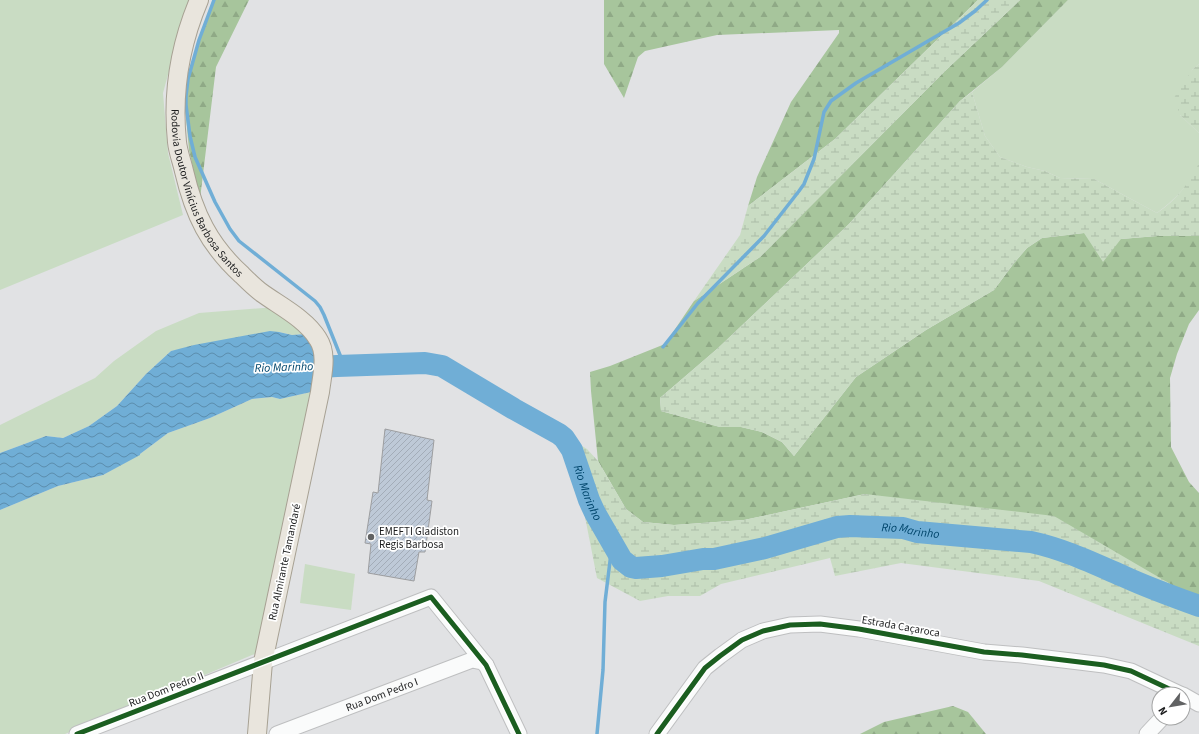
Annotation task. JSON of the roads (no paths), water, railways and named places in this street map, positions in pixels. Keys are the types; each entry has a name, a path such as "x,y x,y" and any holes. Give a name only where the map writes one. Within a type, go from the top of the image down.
{"main road":[{"name":"Rodovia Doutor Vinícius Barbosa Santos","path":"199,0 191,18 178,71 175,106 177,143 192,203 203,228 220,252 262,293 285,308 301,321 318,339 323,350"},
{"name":"Rua Almirante Tamandaré","path":"257,734 263,662 320,392 324,363 323,350"}],"street":[{"name":"Rua Dom Pedro II","path":"77,734 431,597 486,665"},
{"name":"Estrada Caçaroca","path":"657,734 705,668 742,640 762,631 790,625 820,624 859,629 984,652 1104,665 1131,671 1162,686"},
{"name":"Rua Dom Pedro I","path":"277,734 472,660 477,660 486,665"},
{"path":"486,665 519,734"},
{"path":"1147,734 1154,726"}],"water":[{"path":"270,331 292,335 306,334 315,354 311,392 280,399 272,397 252,399 210,418 168,433 140,455 103,475 58,486 0,510 0,453 46,436 63,438 89,426 117,406 146,374 171,351 194,345"}],"waterway":[{"path":"214,0 199,40 188,79 186,105 190,136 195,157 215,202 230,229 239,241 315,301 320,307 344,365"},
{"path":"663,347 698,303 764,236 804,184 814,159 824,112 831,101 856,83 959,23 987,0"},
{"name":"Rio Marinho","path":"302,368 425,363 442,366 559,434 564,438 572,450 595,513 622,560 631,567 662,566 703,559 714,559 765,548 837,527 903,528 917,532 1031,542 1043,545 1079,557 1143,585 1199,606"},
{"path":"597,734 603,670 605,602 612,545"}],"place":[{"name":"EMEFTI Gladiston Regis Barbosa","path":"371,537"}]}
